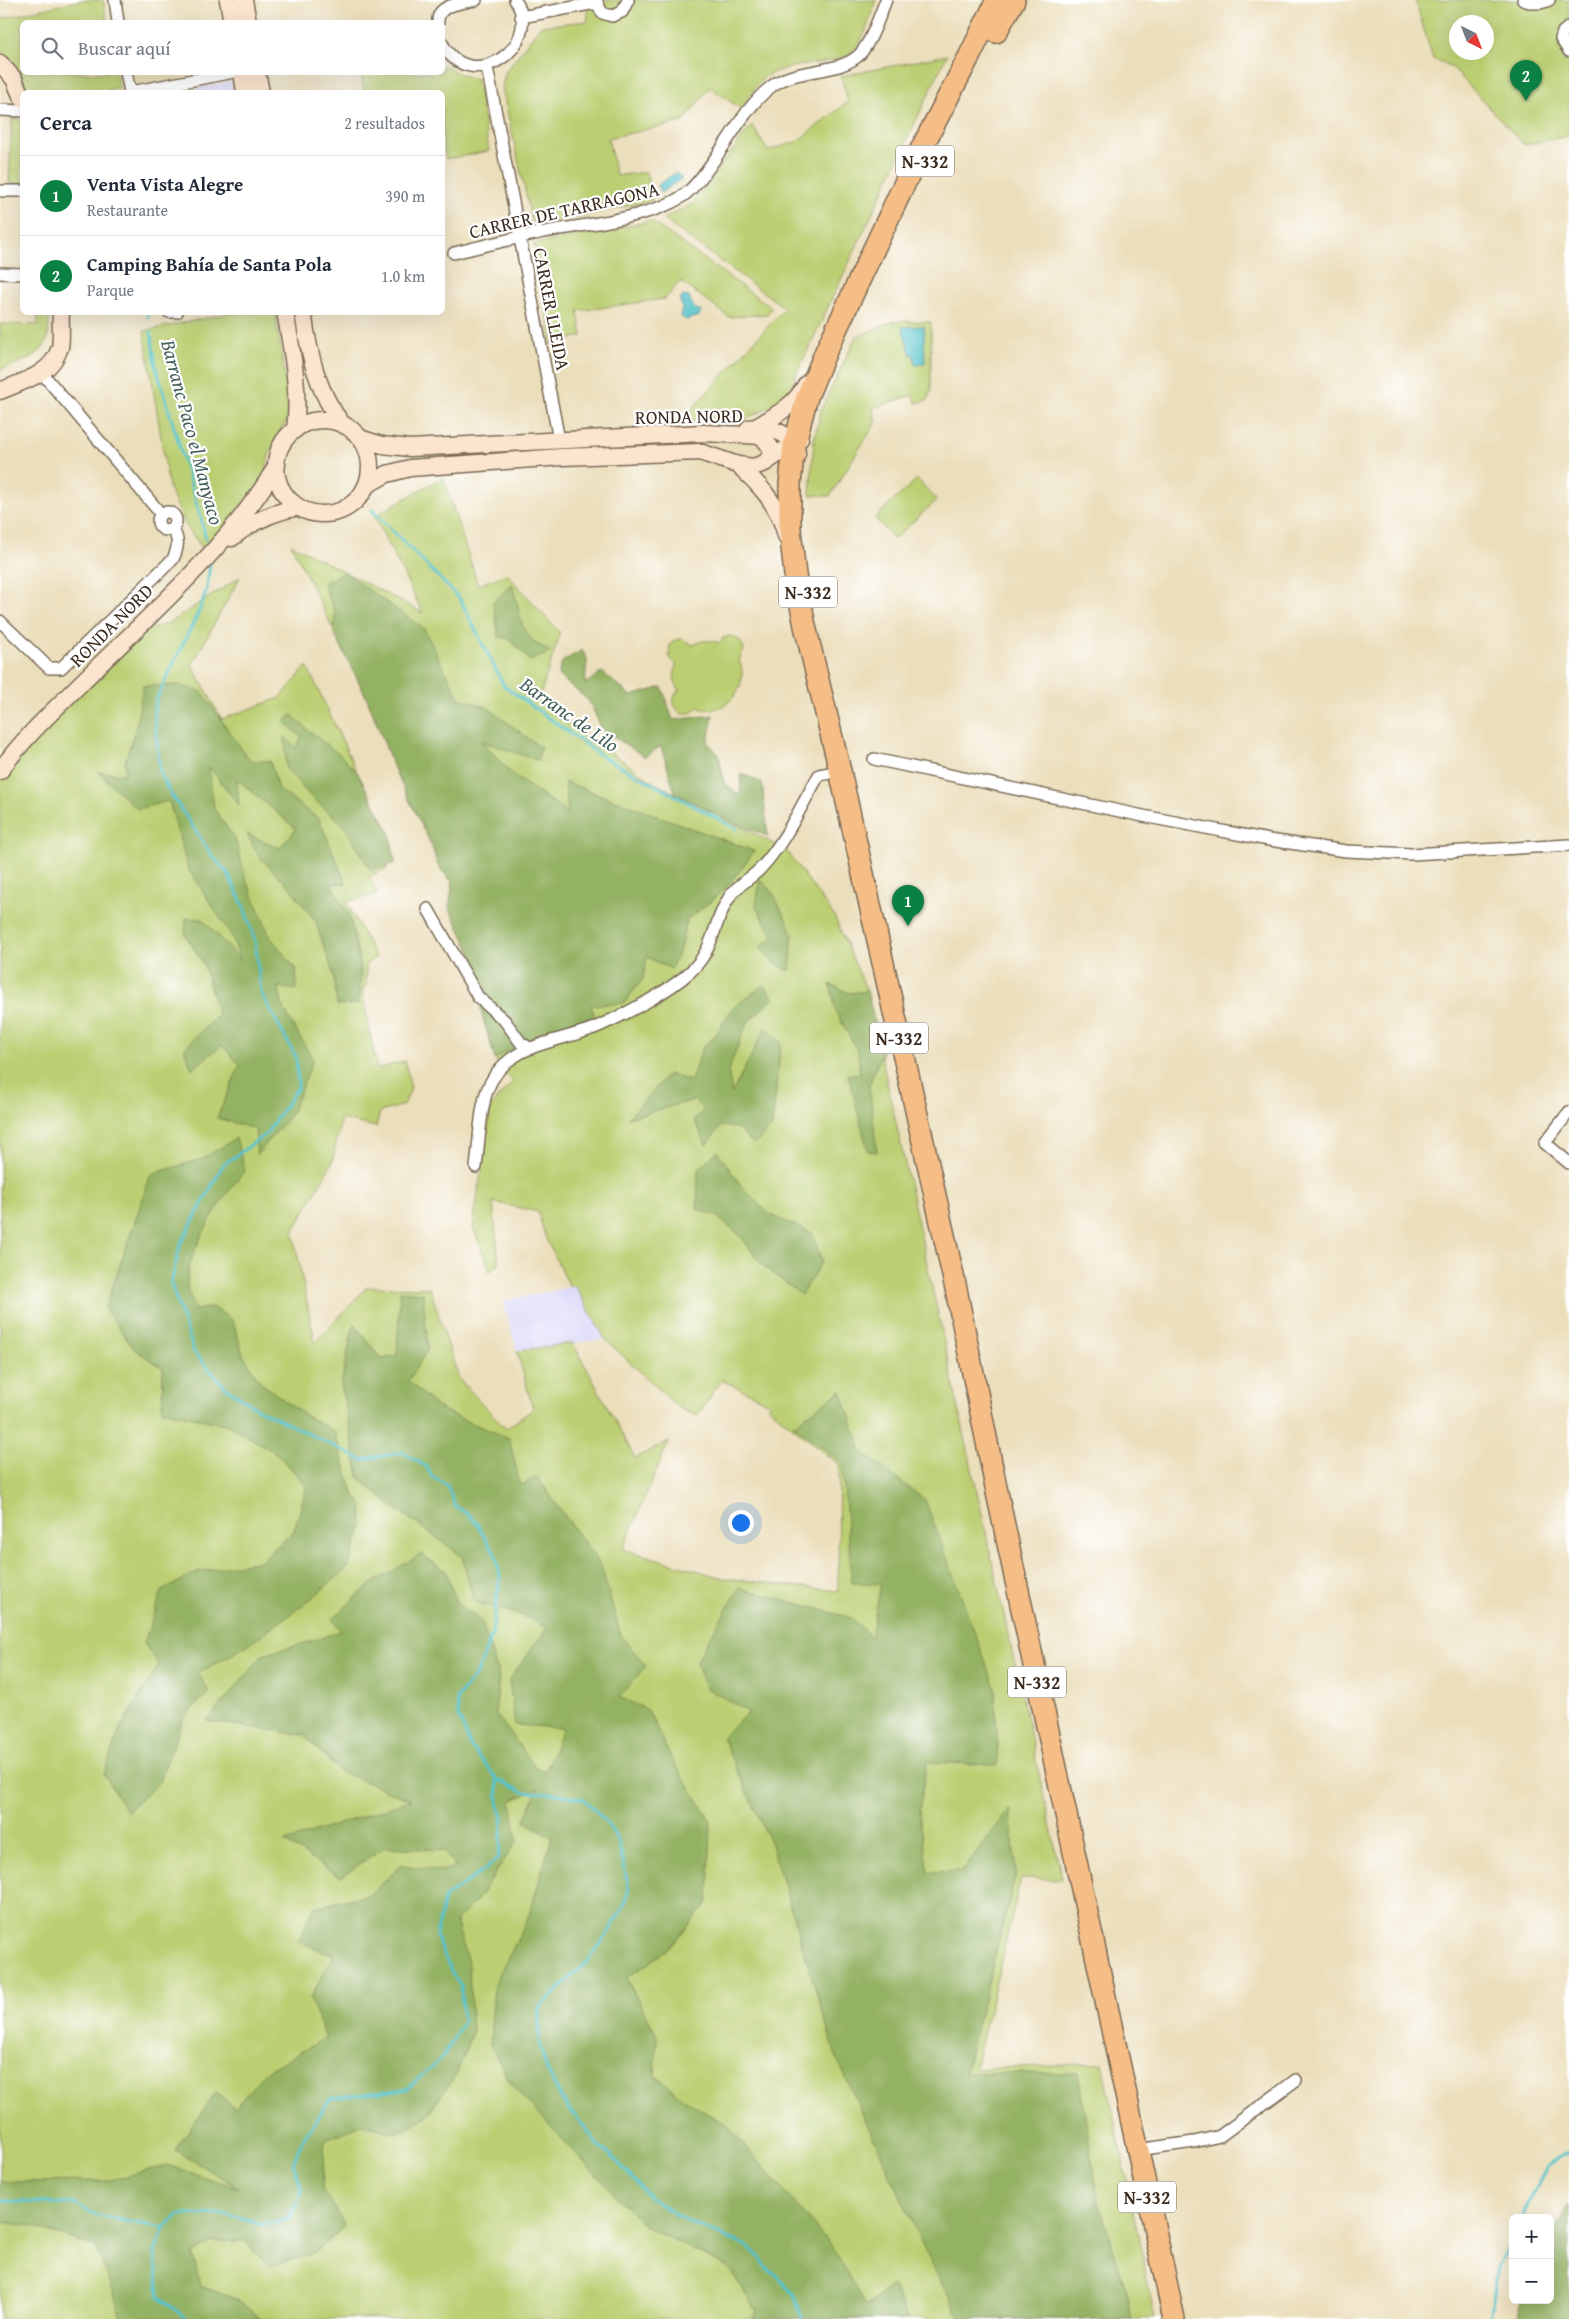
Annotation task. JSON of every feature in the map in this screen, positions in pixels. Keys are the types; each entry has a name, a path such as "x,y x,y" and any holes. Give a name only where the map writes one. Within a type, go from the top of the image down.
{"highway":[{"path":"925,151 981,0"},
{"name":"N-332","path":"996,0 925,151 826,351 807,397 794,444 790,529 795,575 820,693 838,761 956,1289 998,1497 1174,2319"},
{"path":"925,151 1014,0"},
{"name":"N-332","path":"838,761 803,561 800,520 800,478 809,426 817,400 843,334 925,151"}],"main road":[{"path":"228,0 232,20"},
{"path":"244,0 248,20"},
{"path":"0,63 14,78 20,93"},
{"path":"242,75 245,90"},
{"path":"258,75 261,90"},
{"path":"0,391 42,373 54,361 60,346 61,315"},
{"path":"285,315 297,406 295,430"},
{"path":"304,315 308,342 323,396 344,425"},
{"path":"756,427 787,408 800,396 826,351"},
{"name":"RONDA NORD","path":"0,771 54,710 196,568 250,508 277,466 282,446 295,430 317,421 330,421 344,425 360,438 367,449 370,461 367,485 361,495 350,506 338,512 316,514 299,507 279,511 261,518 241,530 196,568"},
{"path":"765,463 794,444 809,426"},
{"path":"729,434 742,429 756,427 773,430 786,436 797,448 800,478"},
{"name":"RONDA NORD","path":"360,438 382,445 410,448 704,433 762,436 771,448 770,456 765,463 753,467 738,465 700,452 562,457 410,468 387,474 367,485"},
{"path":"738,465 759,484 776,507 784,529 795,575"},
{"path":"277,466 280,484 284,493 299,507"},
{"name":"RONDA NORD","path":"0,755 54,710"}],"street":[{"path":"115,0 118,20"},
{"path":"439,20 441,11 446,7 474,0"},
{"path":"445,47 452,56 464,64 487,67 501,60 512,51 519,38 521,17 515,0"},
{"path":"521,17 596,2 602,12 612,16 622,12 628,0"},
{"name":"CARRER DE TARRAGONA","path":"454,253 520,237 640,213 680,200 700,179 752,108 774,84 785,78 839,65 859,55 865,48 886,0"},
{"path":"1522,0 1531,3 1543,3 1549,0"},
{"path":"1569,27 1563,32 1561,39 1569,51"},
{"name":"CARRER LLEIDA","path":"487,67 560,440"},
{"path":"127,75 130,90"},
{"path":"140,90 218,75"},
{"path":"0,110 20,111"},
{"path":"0,191 20,191"},
{"path":"0,273 20,274"},
{"path":"0,621 49,668 61,668 173,558 179,548 172,528 168,530 160,526 158,518 161,514 42,373"},
{"path":"874,759 1153,818 1269,840 1346,851 1412,854 1569,845"},
{"path":"476,1166 487,1089 499,1069 528,1047 575,1035 600,1026 666,990 688,974 701,962 710,946 720,916 731,894 761,868 785,834 819,775 838,761"},
{"path":"428,909 478,997 505,1021 521,1043 528,1047"},
{"path":"1569,1112 1544,1143 1569,1163"},
{"path":"1137,2150 1194,2142 1220,2136 1296,2080"}],"shaded area":[{"path":"231,81 233,90 187,90"},
{"path":"575,1286 605,1339 517,1351 503,1301"}],"green space":[{"path":"82,0 103,0 107,20 20,20 20,74 0,49 0,19"},
{"path":"587,0 876,0 867,28 857,47 844,57 796,66 773,73 761,81 741,109 710,87 683,122 608,138 616,176 646,172 652,201 533,226 502,89 505,73 540,26 588,21"},
{"path":"1415,0 1569,0 1569,136 1524,145 1451,66 1433,59"},
{"path":"947,55 788,392 766,409 741,421 679,423 785,308 663,219 692,204 752,125 768,151 798,141 848,102 841,76"},
{"path":"445,66 459,74 477,79 489,151 446,159 445,90 364,90 361,75 445,75"},
{"path":"21,75 116,75 119,88 108,90 28,90"},
{"path":"12,118 20,120 20,184 9,183"},
{"path":"651,221 772,308 767,314 729,317 680,281 665,299 578,311 582,336 552,344 534,244"},
{"path":"38,315 49,315 47,338 39,352 32,357 0,370 0,324 38,325"},
{"path":"220,315 275,315 287,389 287,421 279,432 269,455 265,475 246,503 203,549 186,526 169,488 144,331"},
{"path":"892,322 931,322 931,390 928,400 916,403 913,395 873,408 876,422 830,496 810,495 814,440 821,410 856,337"},
{"path":"443,477 478,585 507,574 560,633 538,702 653,782 786,850 834,916 867,991 1062,1879 1021,1878 975,2069 1103,2063 1155,2319 0,2319 0,781 19,756 140,633 171,622 240,577 192,665 222,719 280,698 307,666 357,772 390,833 395,863 385,866 388,868 369,877 378,894 346,902 376,957 366,964 366,986 362,991 377,1069 405,1061 411,1088 404,1105 380,1112 376,1127 341,1119 332,1163 293,1232 315,1343 367,1287 430,1288 459,1379 506,1429 533,1409 517,1351 573,1343 635,1458 669,1441 623,1549 723,1578 838,1591 839,1465 767,1406 771,1404 722,1380 697,1416 680,1409 605,1339 575,1286 570,1287 546,1239 538,1212 493,1202 499,1264 490,1271 473,1227 491,1105 513,1082 495,1059 481,1011 480,983 473,956 449,907 453,883 438,866 432,846 396,773 367,698 291,544 423,613 374,516"},
{"path":"917,479 937,500 894,539 875,518"},
{"path":"344,572 424,629 459,698 487,707 541,748 537,760 481,741 514,776 568,813 565,782 754,851 724,889 687,919 680,949 671,969 647,957 643,979 624,1003 591,1005 595,1017 544,1030 495,1059 481,1009 480,983 473,956 449,907 453,883 438,866 432,846 396,773 367,698 334,633 335,612 323,583"},
{"path":"512,584 523,627 533,642 551,652 530,661 510,639 499,637 493,602"},
{"path":"730,636 739,640 744,649 739,660 742,670 741,680 733,698 717,708 697,707 693,712 682,714 676,709 674,703 674,697 679,690 674,679 676,664 669,657 670,645 675,640 682,639 693,645 706,641 720,643 723,638"},
{"path":"582,650 587,659 585,684 602,672 631,696 662,687 673,720 713,715 708,743 719,755 724,783 740,795 741,773 762,783 768,836 734,823 675,793 661,746 645,757 602,729 589,701 558,675 562,662"},
{"path":"178,685 202,692 250,761 270,761 278,789 319,819 346,883 331,884 350,917 361,969 359,1004 337,1005 333,973 315,920 288,885 260,858 247,834 280,848 296,829 237,779 239,805 209,767 214,809 235,839 246,879 270,937 296,969 297,990 278,987 283,1008 313,1060 291,1114 257,1155 255,1129 217,1118 240,1065 222,1045 192,1069 184,1049 218,1014 203,963 185,934 186,918 202,919 240,959 232,936 188,869 169,801 137,809 98,772 125,774 125,762 136,726 143,686"},
{"path":"292,715 357,772 390,833 395,863 371,870 342,823 310,796 286,768 285,737 296,748 302,737 284,722"},
{"path":"760,879 772,891 793,934 790,971 773,962 760,947 774,937 756,907"},
{"path":"830,984 849,993 867,991 882,1053 869,1085 877,1152 868,1151 848,1074 860,1074 858,1052 836,1012"},
{"path":"763,985 774,998 747,1023 728,1071 732,1093 766,1027 781,1042 772,1127 754,1145 737,1128 721,1126 706,1145 694,1119 704,1110 694,1100 628,1118 668,1074 691,1081 703,1047 713,1038 733,1008"},
{"path":"236,1138 245,1170 217,1208 193,1255 187,1283 190,1296 195,1310 213,1307 233,1321 243,1355 261,1383 306,1416 334,1431 353,1493 363,1506 362,1525 348,1568 305,1604 245,1647 198,1673 209,1692 184,1717 159,1782 127,1812 104,1774 120,1728 159,1665 144,1643 162,1591 197,1572 261,1561 294,1531 307,1486 278,1454 228,1425 162,1410 163,1368 134,1349 105,1309 151,1174 202,1159"},
{"path":"717,1151 742,1187 769,1214 812,1233 822,1261 801,1295 760,1263 741,1236 715,1215 697,1209 698,1170"},
{"path":"400,1291 423,1293 428,1349 408,1381 437,1407 468,1422 509,1438 520,1486 537,1477 601,1566 621,1636 646,1666 619,1697 648,1710 671,1758 711,1821 708,1902 668,1950 626,1978 657,2035 655,2075 683,2099 727,2125 834,2249 866,2306 892,2286 908,2317 907,2319 752,2319 757,2311 728,2267 645,2226 512,2086 490,2044 494,1985 528,1919 552,1837 524,1821 538,1788 511,1801 517,1841 476,1902 456,1920 469,1966 472,2032 457,2073 427,2116 398,2133 362,2125 325,2139 322,2189 345,2226 312,2254 269,2266 244,2241 211,2242 193,2254 200,2286 236,2299 261,2319 121,2319 114,2293 96,2247 33,2226 0,2222 0,2182 108,2181 167,2165 239,2188 175,2150 216,2092 235,2108 266,2071 326,2038 310,1998 334,1955 298,1941 314,1907 369,1895 402,1865 442,1871 456,1867 443,1850 384,1847 341,1877 285,1842 411,1800 339,1771 304,1735 207,1721 263,1655 341,1631 332,1619 371,1584 421,1554 446,1571 456,1602 482,1622 499,1677 495,1713 535,1767 546,1771 563,1728 515,1725 509,1680 547,1628 524,1616 474,1602 462,1556 388,1503 359,1478 341,1384 354,1323 381,1359 397,1356"},
{"path":"841,1391 862,1452 925,1500 995,1687 998,1765 927,1762 919,1813 928,1872 963,1871 1010,1809 1016,1873 965,2073 1078,2073 1099,2203 1125,2288 1132,2319 961,2319 928,2257 836,2056 771,1844 722,1737 749,1712 706,1688 696,1662 739,1588 852,1618 871,1637 881,1584 852,1583 842,1463 793,1425"},
{"path":"1569,2204 1569,2319 1517,2319 1521,2304 1554,2304 1554,2230"}],"water":[{"path":"675,173 682,178 661,193 658,185"},
{"path":"683,296 689,297 694,308 701,311 699,316 686,320 680,316 682,309 680,299"},
{"path":"924,326 925,364 915,365 914,355 911,355 902,327"}],"waterway":[{"name":"Barranc Paco el Manyaco","path":"151,332 156,367 206,540"},
{"name":"Barranc de Lilo","path":"372,510 460,599 504,686 603,757 737,829"},
{"name":"Barranc Paco el Manyaco","path":"210,563 207,588 200,609 156,700 154,710 160,773 169,791 213,857 227,872 244,907 255,941 261,993 296,1057 298,1087 266,1134 223,1165 180,1245 171,1284 194,1352 225,1387 258,1409 362,1460 402,1452 427,1467 432,1477 447,1485 455,1506 469,1515 477,1524 496,1556 500,1577 492,1634 477,1673 457,1698 458,1715 471,1747 497,1779 524,1792 553,1793 584,1799 606,1822 618,1840 629,1889 625,1903 611,1929 589,1960 539,2008 539,2041 547,2070 563,2101 591,2135 598,2147 611,2155 650,2198 687,2221 749,2247 795,2296 802,2319"},
{"path":"187,2319 159,2297 155,2252 164,2228 179,2215 224,2214 263,2225 288,2219 300,2198 301,2192 293,2163 302,2141 331,2098 407,2089 443,2057 463,2022 461,1987 451,1971 436,1936 444,1898 486,1869 499,1856 503,1816 498,1803 497,1779"},
{"path":"1524,2214 1547,2166 1569,2151"},
{"path":"0,2201 74,2204 98,2216 164,2228"},
{"path":"1490,2319 1498,2267 1509,2245"}],"place":[{"name":"Camping Bahía de Santa Pola","path":"1526,101"},
{"name":"Venta Vista Alegre","path":"908,926"}]}
